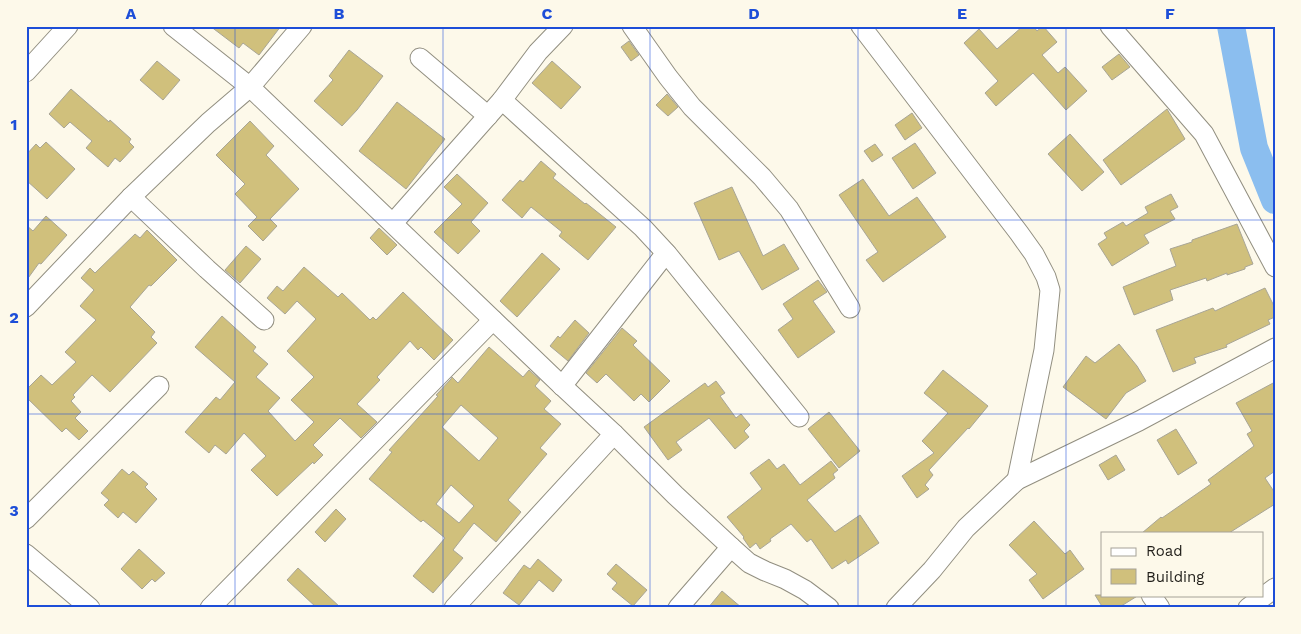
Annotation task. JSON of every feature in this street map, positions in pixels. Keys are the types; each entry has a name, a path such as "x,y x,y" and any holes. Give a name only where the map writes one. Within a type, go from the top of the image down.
{"street":[{"path":"26,72 68,26"},
{"path":"174,26 250,87 614,434 675,495 749,563 805,590 829,608"},
{"path":"26,307 131,197 208,123 250,87 302,26"},
{"path":"393,223 502,100 538,52 563,26"},
{"path":"632,26 692,107 762,177 789,209 850,308"},
{"path":"861,26 1019,233 1034,254 1046,277 1050,290 1044,350 1017,480"},
{"path":"1110,26 1204,134 1275,267"},
{"path":"420,58 488,116"},
{"path":"502,100 643,228 666,253 800,417"},
{"path":"131,197 264,320"},
{"path":"562,386 666,253"},
{"path":"210,608 493,320"},
{"path":"896,608 932,570 966,528 1017,480 1139,421 1275,348"},
{"path":"26,519 159,386"},
{"path":"454,608 614,434"},
{"path":"678,608 731,547"},
{"path":"27,557 90,608"},
{"path":"1258,605 1275,588"},
{"path":"1152,596 1160,608"}],"building":[{"path":"210,26 281,26 259,55 243,43 239,48"},
{"path":"1023,26 1033,26 1037,31 1043,26 1057,42 1042,55 1058,73 1065,67 1087,91 1066,110 1033,73 996,106 985,93 998,81 964,43 979,29 997,49"},
{"path":"629,41 639,55 631,61 621,47"},
{"path":"349,50 383,76 342,126 314,101 333,80 329,76"},
{"path":"1119,54 1130,67 1112,80 1102,67"},
{"path":"157,61 180,80 163,100 140,80"},
{"path":"552,61 581,87 561,109 532,83"},
{"path":"71,89 131,139 129,142 134,147 120,162 115,158 108,167 86,148 92,141 70,122 64,128 49,114"},
{"path":"667,94 678,107 668,116 656,105"},
{"path":"397,102 445,139 406,189 359,151"},
{"path":"1167,109 1185,139 1121,185 1103,160"},
{"path":"912,113 922,128 905,140 895,125"},
{"path":"250,121 274,146 266,155 299,189 270,219 277,226 263,241 248,226 257,217 235,194 245,184 216,155"},
{"path":"1070,134 1104,172 1082,191 1048,154"},
{"path":"46,142 75,169 47,199 26,180 26,155 36,144 40,148"},
{"path":"915,143 936,173 913,189 892,158"},
{"path":"875,144 883,155 872,162 864,151"},
{"path":"541,161 556,174 553,178 616,227 588,260 559,236 562,232 531,207 522,218 502,200 520,180 523,182"},
{"path":"457,174 488,203 471,222 480,231 458,254 434,232 462,204 444,187"},
{"path":"863,179 889,216 917,197 946,237 883,282 866,260 878,252 839,195"},
{"path":"732,187 763,256 784,244 799,269 762,290 739,251 719,260 694,203"},
{"path":"1171,194 1178,207 1170,211 1175,219 1144,235 1149,243 1112,266 1098,244 1107,238 1104,233 1123,222 1126,226 1148,213 1145,207"},
{"path":"46,216 67,235 41,264 39,263 26,281 26,225 33,231"},
{"path":"1237,224 1253,264 1227,275 1227,273 1207,281 1206,278 1170,290 1173,300 1134,315 1123,287 1176,266 1170,249"},
{"path":"379,228 397,245 387,255 370,238"},
{"path":"147,230 177,260 151,286 149,285 130,307 155,332 151,337 157,343 110,392 92,375 73,395 75,397 71,401 81,412 75,418 88,431 79,440 66,428 62,432 26,397 26,390 41,375 52,385 76,362 65,352 96,320 80,306 94,290 81,278 90,268 95,273 135,234 140,238"},
{"path":"246,246 261,259 240,283 225,270"},
{"path":"542,253 560,269 517,317 500,301"},
{"path":"304,267 338,297 342,293 370,320 373,317 376,320 403,292 453,340 434,360 421,347 418,350 410,341 377,377 380,380 357,404 377,422 361,438 340,418 313,445 323,455 277,496 251,470 266,456 244,433 226,454 215,445 209,453 185,432 216,397 220,400 235,382 195,347 222,316 256,347 253,351 268,364 256,377 280,398 268,411 295,441 314,422 291,400 314,377 287,351 316,319 297,301 285,314 267,298 277,286 283,291"},
{"path":"818,280 827,292 813,301 835,332 798,358 778,330 793,319 783,304"},
{"path":"1265,288 1275,308 1275,317 1268,320 1270,324 1226,345 1227,347 1194,358 1196,363 1173,372 1156,330 1213,308 1215,311"},
{"path":"575,320 589,333 568,361 550,346 558,336 560,338"},
{"path":"622,328 637,341 633,345 670,381 649,402 641,394 634,401 606,374 597,383 586,373"},
{"path":"1119,344 1137,366 1146,381 1126,393 1106,419 1063,387 1086,356 1095,363"},
{"path":"489,347 523,377 529,370 540,380 535,386 551,401 544,409 561,424 540,448 547,454 508,500 521,512 496,542 474,523 453,550 463,558 433,593 413,576 445,538 423,520 421,522 369,479 392,452 389,450 438,396 436,395 452,377 458,383","holes":["461,405 498,438 479,461 442,427","451,485 474,506 459,523 436,504"]},
{"path":"943,370 988,406 969,429 929,470 933,475 925,485 929,489 917,498 902,476 934,453 922,441 948,413 924,393"},
{"path":"716,381 725,393 720,396 736,418 741,414 750,425 744,431 749,437 735,449 709,418 676,442 682,450 668,460 644,427 705,383 708,387"},
{"path":"1275,382 1275,471 1265,478 1275,493 1275,504 1231,532 1143,532 1161,517 1211,484 1208,480 1254,446 1247,434 1252,431 1236,403"},
{"path":"829,412 860,451 839,468 808,429"},
{"path":"1176,429 1197,463 1178,475 1157,440"},
{"path":"1116,455 1125,470 1108,480 1099,465"},
{"path":"769,459 777,469 784,464 800,485 831,461 838,470 833,474 835,478 807,500 835,532 860,515 879,543 848,564 846,560 832,569 811,539 807,542 791,524 770,539 771,541 760,549 756,543 750,548 744,537 727,517 762,489 750,473"},
{"path":"122,469 129,475 133,471 148,484 145,487 157,499 136,523 123,512 118,518 104,505 109,500 101,493"},
{"path":"336,509 346,519 325,542 315,532"},
{"path":"1034,521 1065,554 1070,550 1084,569 1043,599 1029,580 1037,574 1009,545"},
{"path":"139,549 165,573 155,582 152,579 142,589 121,569"},
{"path":"538,559 562,580 553,592 539,580 519,605 503,593 524,565 530,569"},
{"path":"616,564 647,590 633,606 612,589 617,583 607,574"},
{"path":"298,568 341,608 317,608 287,580"},
{"path":"722,591 742,608 708,608"},
{"path":"1095,595 1137,596 1118,608 1103,608"}],"waterway":[{"path":"1231,26 1254,148 1275,200"}]}
